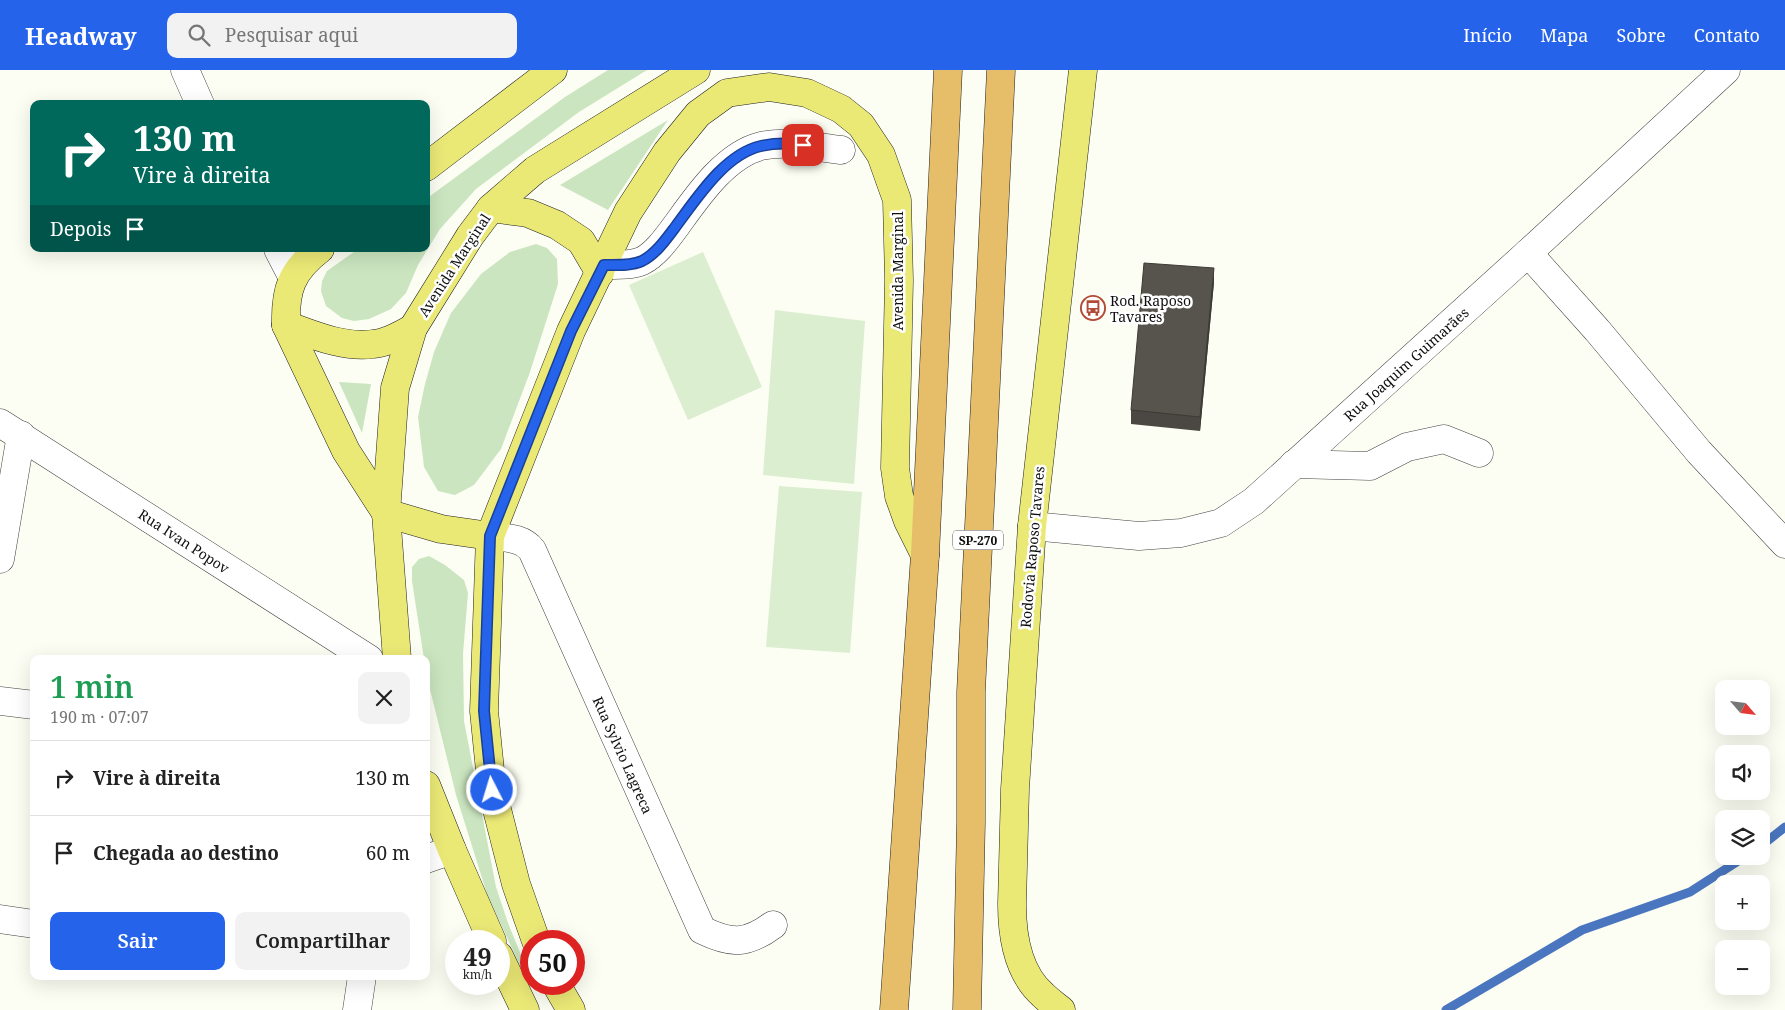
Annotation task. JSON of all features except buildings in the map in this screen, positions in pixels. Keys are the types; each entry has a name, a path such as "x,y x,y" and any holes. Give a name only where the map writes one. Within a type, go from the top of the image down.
{"highway":[{"path":"894,1010 925,555 948,70"},
{"name":"SP-270","path":"967,1006 971,822 971,692 1002,70"}],"main road":[{"path":"430,164 553,70"},
{"name":"Avenida Marginal","path":"397,655 386,513 395,388 413,328 470,236 491,208 535,170 696,70"},
{"name":"Rodovia Raposo Tavares","path":"1061,1010 1041,994 1029,977 1014,941 1012,922 1015,789 1032,526 1083,70"},
{"name":"Avenida Marginal","path":"532,930 516,884 492,790 484,711 490,536 571,331 628,212 667,152 698,114 727,93 769,87 807,93 841,109 861,125 881,155 897,200 899,280 895,468 899,496 908,521 925,555"},
{"path":"491,208 528,213 557,225 581,241 602,269"},
{"name":"Avenida Marginal","path":"316,252 306,259 288,289 286,326 346,451 386,513"},
{"name":"Avenida Marginal","path":"286,326 336,342 359,344 374,344 395,338 413,328"},
{"path":"386,513 442,529 490,536"},
{"path":"430,795 487,930"},
{"path":"510,979 525,1010"},
{"path":"562,995 571,1010"}],"street":[{"path":"185,70 198,100"},
{"name":"Rua Joaquim Guimarães","path":"1032,526 1139,536 1182,533 1221,523 1254,500 1528,253 1726,70"},
{"path":"602,269 634,264 643,260 663,244 716,175 738,156 760,146 784,143 841,150"},
{"path":"280,252 293,278"},
{"path":"1528,253 1597,330 1699,452 1785,544"},
{"path":"0,559 10,429"},
{"name":"Rua Ivan Popov","path":"10,429 363,655"},
{"path":"1294,464 1370,466 1408,447 1444,439 1479,454"},
{"name":"Rua Sylvio Lagreca","path":"490,536 525,542 532,550 702,930 719,938 739,941 758,937 773,926"},
{"path":"0,701 30,705"},
{"path":"430,858 452,850"},
{"path":"0,919 30,923"},
{"path":"357,1010 361,980"}],"green space":[{"path":"608,70 647,70 579,112 476,189 440,229 430,245 430,196 565,97"},
{"path":"668,120 608,210 560,185"},
{"path":"536,244 547,248 557,259 558,284 530,372 501,449 474,485 455,495 438,491 424,467 418,417 434,352 451,313 481,274 510,252"},
{"path":"354,252 426,252 406,293 391,309 369,319 354,321 342,318 326,306 321,291 322,281 327,271"},
{"path":"703,252 762,387 688,420 629,285"},
{"path":"775,310 865,321 854,484 763,475"},
{"path":"339,382 371,384 362,433"},
{"path":"779,486 862,492 850,653 766,647"},
{"path":"429,556 445,565 464,580 468,593 463,654 464,721 496,887 520,952 520,966 510,944 510,930 504,930 487,894 456,795 430,689 430,655 423,655 412,581 412,567 419,559"}],"waterway":[{"path":"1770,839 1785,827"},
{"path":"1446,1010 1582,930 1690,892 1732,865"}],"place":[{"name":"Rod. Raposo Tavares","path":"1093,308"}],"route":[{"path":"492,790 484,711 490,536 571,331 604,265 634,264 643,260 663,244 716,175 738,156 760,146 784,143 803,145"}]}
